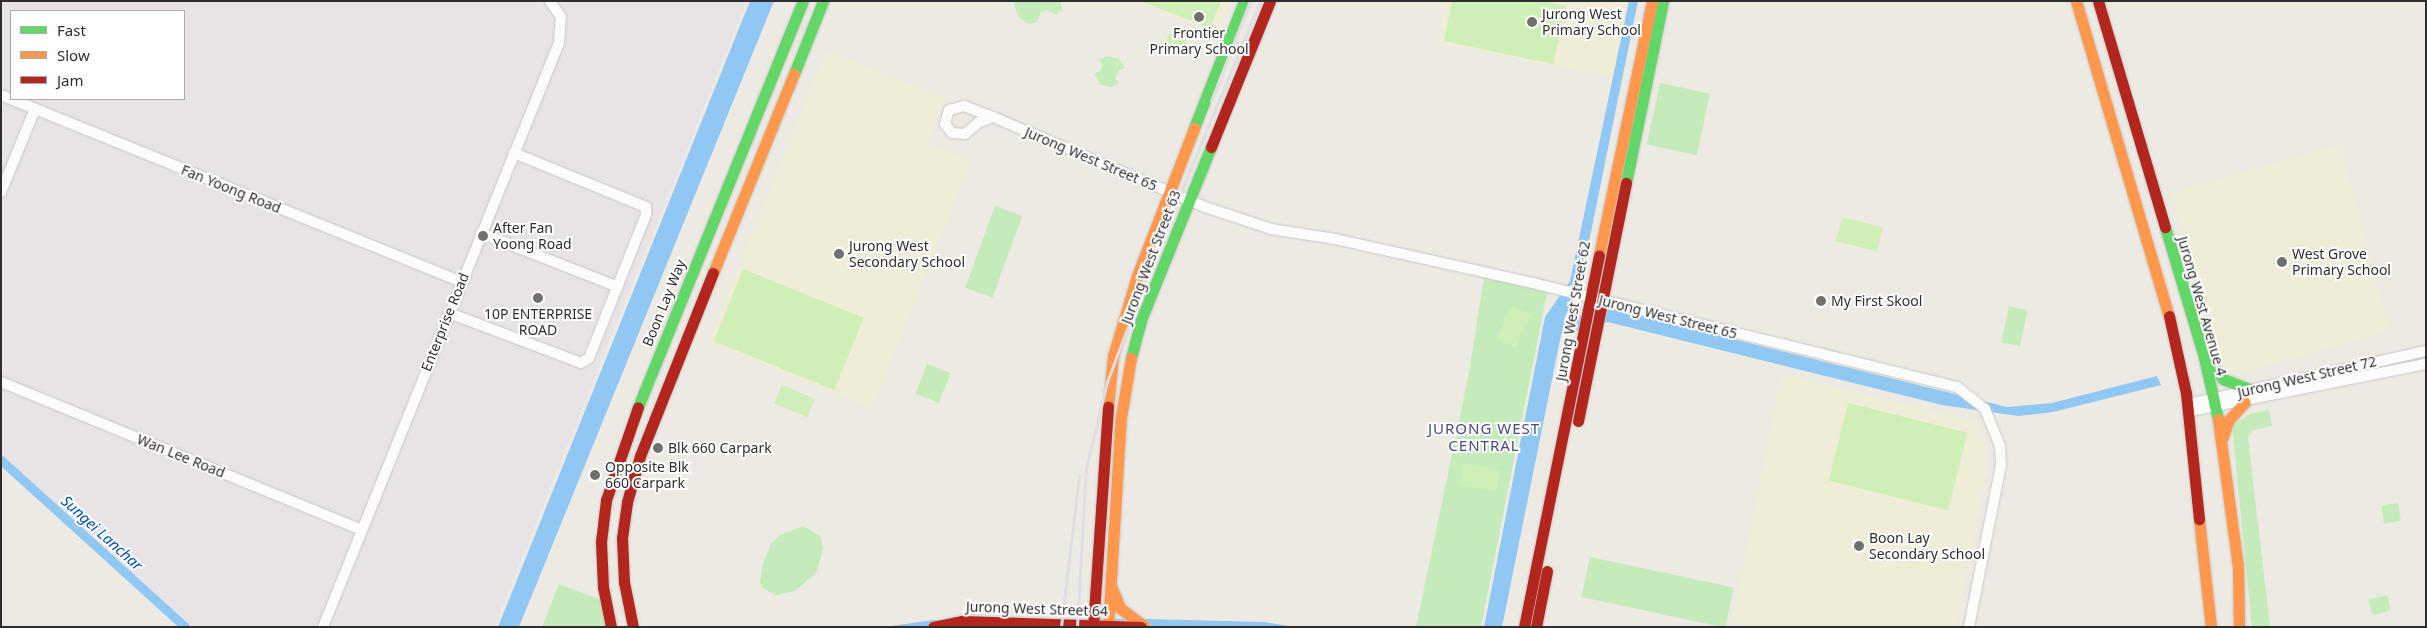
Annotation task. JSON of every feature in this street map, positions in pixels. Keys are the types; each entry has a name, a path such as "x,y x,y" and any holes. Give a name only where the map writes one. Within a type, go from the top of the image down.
{"street":[{"name":"Enterprise Road","path":"323,627 559,43 561,17 550,1"},
{"name":"Boon Lay Way","path":"610,627 603,587 601,542 606,500 622,449 803,1"},
{"path":"633,627 624,582 622,538 627,502 640,456 824,1"},
{"name":"Jurong West Street 63","path":"1093,626 1098,506 1113,356 1126,307 1244,1"},
{"name":"Jurong West Street 63","path":"1108,626 1121,417 1128,371 1141,320 1270,1"},
{"name":"Jurong West Street 62","path":"1536,627 1597,299 1620,145 1652,1"},
{"name":"Jurong West Street 62","path":"1524,627 1663,1"},
{"path":"2076,1 2173,329 2189,408 2210,627"},
{"name":"Jurong West Avenue 4","path":"2098,1 2204,357 2222,439 2238,566 2239,627"},
{"name":"Fan Yoong Road","path":"13,100 461,282"},
{"path":"1,192 35,109"},
{"name":"Jurong West Street 65","path":"993,118 1189,200 1271,228 1431,259 1938,381 1973,397 1984,409 1994,425 2001,466 1969,627"},
{"path":"449,313 585,362 618,287 646,215 646,207 514,153"},
{"path":"481,234 618,287"},
{"name":"Jurong West Street 72","path":"2189,408 2213,403 2250,390 2426,351"},
{"path":"2204,357 2223,379 2250,390"},
{"name":"Jurong West Street 72","path":"2213,403 2245,402 2426,364"},
{"name":"Wan Lee Road","path":"1,382 362,530"},
{"path":"2222,439 2228,420 2245,402"},
{"path":"1110,577 1120,608 1146,627"},
{"name":"Jurong West Street 64","path":"933,627 962,621 1141,627"}],"shaded area":[{"path":"1,1 747,1 494,627 187,627 1,464"},
{"name":"Frontier Primary School","path":"1135,1 1230,1 1216,33"},
{"name":"Jurong West Primary School","path":"1444,1 1628,1 1612,77 1436,43"},
{"name":"Jurong West Secondary School","path":"826,50 946,99 928,144 971,161 872,408 708,342"},
{"name":"West Grove Primary School","path":"2340,144 2390,331 2241,373 2224,366 2171,193"},
{"name":"Boon Lay Secondary School","path":"1781,374 1977,421 1988,450 1987,470 1956,627 1753,627 1732,622"}],"green space":[{"path":"1013,1 1060,1 1063,12 1059,10 1057,15 1046,10 1041,12 1037,22 1028,24 1018,16"},
{"name":"Frontier Primary School","path":"1140,1 1221,1 1210,28"},
{"path":"1452,1 1542,1 1566,6 1553,64 1444,41"},
{"path":"1169,33 1187,40 1182,53 1164,46"},
{"path":"1107,56 1119,59 1125,68 1119,70 1115,79 1120,83 1112,87 1101,85 1094,74 1100,71 1103,65 1099,60"},
{"path":"1660,83 1710,94 1697,155 1647,145"},
{"path":"995,206 1022,216 992,298 965,288"},
{"path":"1842,217 1883,227 1877,251 1836,241"},
{"path":"743,269 864,318 834,390 714,341"},
{"path":"1484,277 1547,292 1481,627 1416,627 1469,373"},
{"path":"1511,306 1530,314 1516,347 1497,339"},
{"path":"2009,306 2028,310 2020,346 2001,342"},
{"path":"927,364 950,373 939,403 916,394"},
{"path":"782,385 815,399 807,417 774,403"},
{"path":"1848,403 1967,433 1948,510 1829,481"},
{"path":"2269,410 2272,426 2254,430 2248,437 2270,627 2252,627 2232,426 2250,414"},
{"path":"1464,463 1500,470 1496,492 1460,485"},
{"path":"2398,503 2401,521 2384,523 2381,506"},
{"path":"803,526 821,537 823,548 817,572 795,591 776,595 764,589 760,582 763,563 771,544 780,535"},
{"path":"1590,557 1734,588 1725,627 1581,597"},
{"path":"559,584 601,600 605,627 542,627"},
{"path":"2387,595 2391,611 2372,615 2369,600"}],"water":[{"path":"750,1 774,1 519,627 498,627"},
{"path":"1629,1 1638,1 1581,281 1564,319 1611,309 2007,407 2052,403 2157,376 2161,385 2053,412 2018,416 1942,405 1608,322 1561,335 1502,627 1484,627 1545,317 1570,281"},
{"path":"1148,619 1264,622 1296,627 884,627 933,620"}],"waterway":[{"name":"Sungei Lanchar","path":"1,460 185,627"}],"railway":[{"path":"1211,101 1250,1"},
{"path":"1077,627 1086,468 1107,382 1157,250 1260,1"},
{"path":"1061,627 1079,475"}],"traffic: fast":[{"path":"638,407 803,1"},
{"path":"794,74 823,1"},
{"path":"1194,128 1244,1"},
{"path":"1626,183 1663,1"},
{"path":"1131,358 1141,320 1211,147"},
{"path":"2165,227 2204,357 2218,419"},
{"path":"2205,358 2223,379 2251,390"}],"traffic: slow":[{"path":"1599,255 1652,1"},
{"path":"2076,1 2169,316"},
{"path":"713,273 794,74"},
{"path":"1108,407 1113,356 1137,276 1194,128"},
{"path":"1108,627 1121,417 1131,358"},
{"path":"2223,437 2228,421 2245,402"},
{"path":"2218,419 2238,566 2239,627"},
{"path":"2199,519 2211,627"},
{"path":"1112,588 1120,608 1144,626"}],"traffic: jam":[{"path":"1211,147 1270,1"},
{"path":"2098,1 2165,227"},
{"path":"1578,421 1626,183"},
{"path":"1524,627 1599,255"},
{"path":"633,627 624,582 622,538 627,502 640,456 713,273"},
{"path":"2169,316 2186,393 2199,519"},
{"path":"611,627 603,587 601,542 606,500 638,407"},
{"path":"1093,627 1108,407"},
{"path":"1536,627 1547,571"},
{"path":"933,627 962,621 1141,627"}],"place":[{"name":"Frontier Primary School","path":"1199,17"},
{"name":"Jurong West Primary School","path":"1532,22"},
{"name":"After Fan Yoong Road","path":"483,236"},
{"name":"Jurong West Secondary School","path":"839,254"},
{"name":"West Grove Primary School","path":"2282,262"},
{"name":"10P ENTERPRISE ROAD","path":"538,298"},
{"name":"My First Skool","path":"1821,301"},
{"name":"Blk 660 Carpark","path":"658,448"},
{"name":"Opposite Blk 660 Carpark","path":"595,475"},
{"name":"Boon Lay Secondary School","path":"1859,546"}],"district":[{"name":"JURONG WEST CENTRAL","path":"1484,436"}]}
